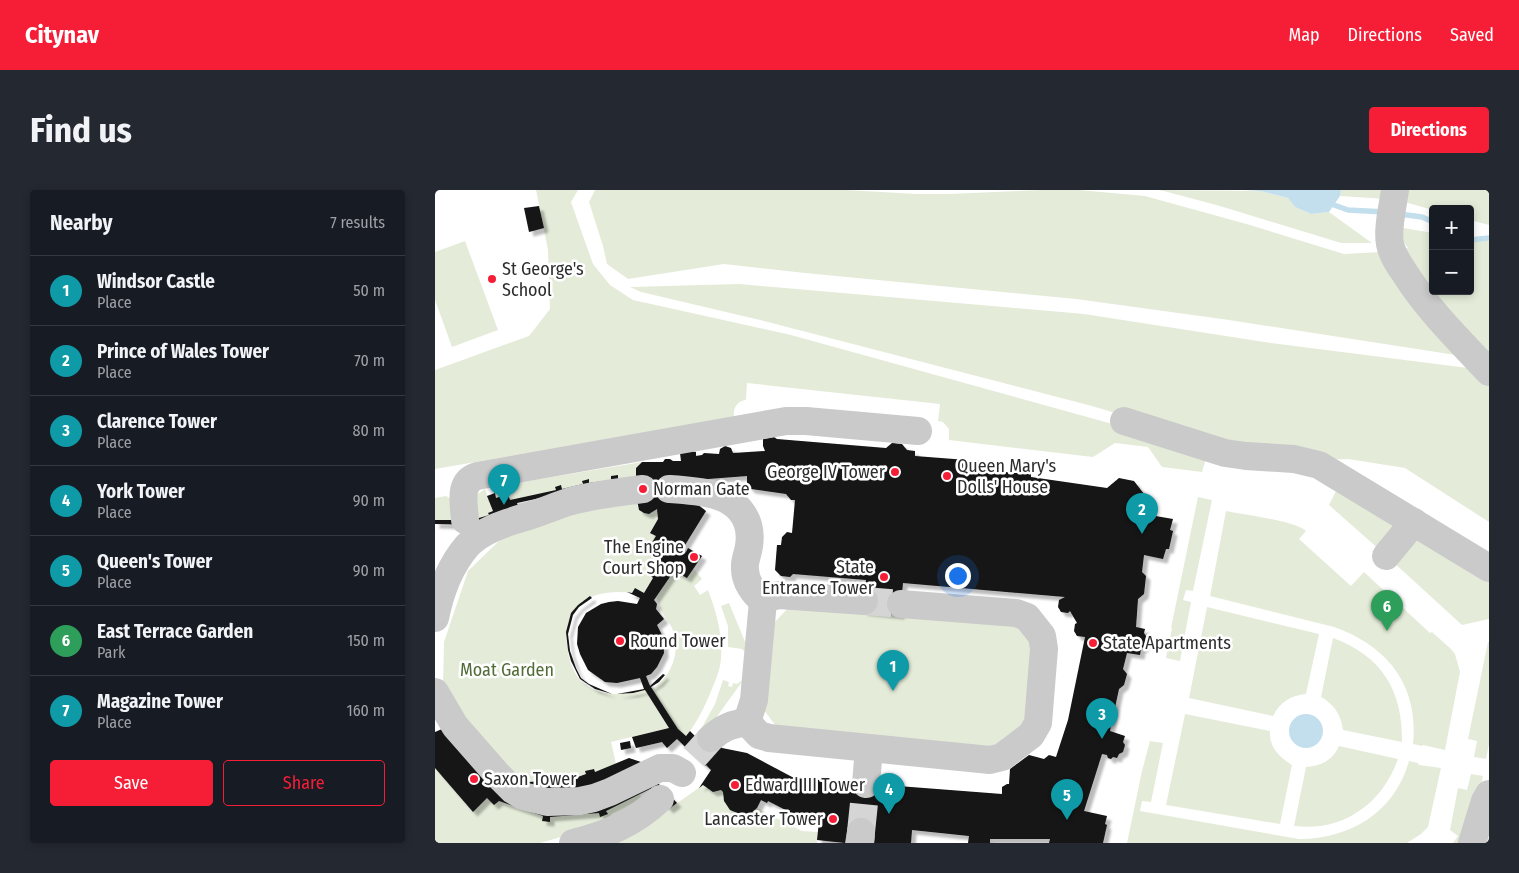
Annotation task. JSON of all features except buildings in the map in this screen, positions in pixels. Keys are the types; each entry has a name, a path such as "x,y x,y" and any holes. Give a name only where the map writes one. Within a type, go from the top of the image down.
{"lane":[{"path":"1393,205 1390,244 1395,257 1416,290 1443,324 1489,372"},
{"path":"435,618 444,586 456,562 466,530 464,492 465,484 470,478 786,421 806,421 918,431"},
{"path":"1124,422 1225,453 1294,459 1313,463 1332,472 1489,568"},
{"path":"466,530 483,534 504,524 568,502 605,494 656,489 714,495 737,505 748,523 750,534 745,569 746,577 756,595 763,601"},
{"path":"1386,556 1414,522"},
{"path":"763,601 779,595 864,601"},
{"path":"747,722 754,700 763,601"},
{"path":"747,722 759,735 769,738 990,760 1003,757 1031,735 1038,723 1044,649 1042,636 1027,617 1016,613 901,604"},
{"path":"435,692 455,726 497,774 513,790 523,796 547,802 580,801 610,792 659,768 673,768 683,772"},
{"path":"573,843 607,833 637,818 683,772 719,730 733,724 747,722"},
{"path":"866,784 869,748"},
{"path":"1472,843 1489,794"}],"green space":[{"path":"536,190 578,190 571,202 593,264 610,285 633,300 791,335 1109,423 1207,455 1202,472 1162,467 1148,447 1115,443 1093,457 949,440 949,429 943,422 938,421 940,404 747,383 746,400 736,406 734,417 435,469 435,370 529,336 550,309 548,250"},
{"path":"595,190 846,190 949,194 1079,190 1145,196 1250,225 1344,254 1380,252 1462,356 1229,320 1076,299 724,264 628,279 607,264 589,202"},
{"path":"1160,190 1260,191 1288,198 1295,207 1311,214 1329,212 1372,243 1341,243 1220,206"},
{"path":"1341,190 1388,190 1386,199 1340,196"},
{"path":"1403,190 1489,190 1489,225 1474,221 1474,205 1429,205 1429,209 1401,201"},
{"path":"1398,227 1429,232 1429,295 1474,295 1474,239 1489,241 1489,363 1426,296 1399,252 1402,249 1408,248 1396,232"},
{"path":"465,241 498,330 452,347 435,300 435,252"},
{"path":"739,284 1084,314 1271,343 1476,369 1489,381 1489,522 1405,468 1348,459 1326,460 1201,439 1092,406 760,320 641,292 630,287"},
{"path":"642,462 636,468 636,478 618,479 617,475 611,476 611,480 589,483 588,479 582,481 583,484 562,489 561,486 555,487 556,490 510,500 508,494 496,498 491,487"},
{"path":"1331,480 1401,522 1381,551 1329,505 1336,491 1327,486"},
{"path":"485,489 493,511 488,513 489,515 472,520 476,495"},
{"path":"446,496 453,500 460,520 435,520 435,498"},
{"path":"1198,497 1212,500 1193,591 1186,590 1183,600 1191,602 1180,661 1166,658"},
{"name":"Moat Garden","path":"637,503 639,510 644,513 650,513 657,509 658,519 650,532 656,536 646,552 659,560 650,575 653,578 644,593 635,588 632,593 606,593 584,601 576,608 570,618 567,630 567,644 575,672 587,686 594,690 611,694 645,690 669,728 611,742 616,764 595,772 593,769 575,778 517,783 501,769 443,685 444,642 468,571 500,540 588,507"},
{"path":"1226,511 1280,521 1300,527 1306,531 1299,539 1351,586 1364,572 1430,633 1432,632 1451,649 1455,654 1460,672 1445,750 1413,744 1414,723 1411,704 1405,687 1396,671 1370,645 1334,627 1210,596"},
{"path":"1414,532 1489,576 1489,619 1462,625 1392,561"},
{"path":"693,568 702,579 694,586 700,595 708,590 714,606 720,632 721,659 717,678 707,701 686,736 678,729 652,689 670,670 676,645 672,628 661,611 656,597 674,571 687,578"},
{"path":"729,603 748,649 747,654 742,649 728,647 728,626 721,606"},
{"path":"791,605 1020,625 1035,643 1027,726 994,752 779,730 763,709 771,626"},
{"path":"1207,607 1319,634 1306,694 1286,700 1273,716 1189,698"},
{"path":"1333,638 1365,655 1377,665 1386,678 1394,691 1399,707 1402,742 1343,730 1336,710 1321,697"},
{"path":"1488,642 1489,744 1486,759 1474,757 1477,741 1468,739"},
{"path":"744,679 705,733 701,729 715,704 723,680 729,682 728,686 732,687 733,683 737,684"},
{"path":"1185,714 1270,731 1273,747 1283,759 1292,765 1280,824 1166,805"},
{"path":"1150,741 1163,743 1151,802 1142,801 1140,811 1299,839 1318,838 1336,834 1353,828 1368,819 1393,795 1409,761 1419,765 1441,768 1428,827 1407,843 1127,843"},
{"path":"1339,746 1398,759 1382,789 1371,802 1358,812 1329,824 1312,827 1294,826 1306,767 1317,765 1330,759"},
{"path":"435,768 473,812 487,798 494,805 499,801 543,816 542,821 550,822 550,817 599,813 600,816 607,814 606,811 639,794 644,801 603,825 540,843 435,843"},
{"path":"1471,774 1483,776 1478,801 1465,843 1453,843 1458,836 1450,830 1458,788 1467,790"},
{"path":"703,785 713,792 721,790 726,804 734,812 746,814 757,808 802,831 818,832 817,843 607,843 670,808"}],"water":[{"path":"1244,190 1341,190 1340,196 1329,212 1311,214 1295,207 1288,198 1260,191"},
{"path":"1306,714 1313,715 1318,719 1322,724 1322,738 1318,743 1313,747 1306,748 1299,747 1294,743 1290,738 1289,731 1290,724 1294,719 1299,715"}],"waterway":[{"path":"1334,205 1348,210 1385,212"},
{"path":"1399,214 1422,217 1429,220"},
{"path":"1474,240 1489,238"}],"tunnel":[{"path":"864,601 901,604"},
{"path":"694,757 711,738"},
{"path":"861,832 866,784"}],"place":[{"name":"St George's School","path":"492,279"},
{"name":"George IV Tower","path":"895,472"},
{"name":"Queen Mary's Dolls' House","path":"947,476"},
{"name":"Norman Gate","path":"643,489"},
{"name":"Magazine Tower","path":"504,505"},
{"name":"Prince of Wales Tower","path":"1142,534"},
{"name":"The Engine Court Shop","path":"694,557"},
{"name":"State Entrance Tower","path":"884,577"},
{"name":"East Terrace Garden","path":"1387,631"},
{"name":"Round Tower","path":"620,641"},
{"name":"State Apartments","path":"1093,643"},
{"name":"Windsor Castle","path":"893,691"},
{"name":"Clarence Tower","path":"1102,739"},
{"name":"Saxon Tower","path":"474,779"},
{"name":"Edward III Tower","path":"735,785"},
{"name":"York Tower","path":"889,814"},
{"name":"Lancaster Tower","path":"833,819"},
{"name":"Queen's Tower","path":"1067,820"}]}
